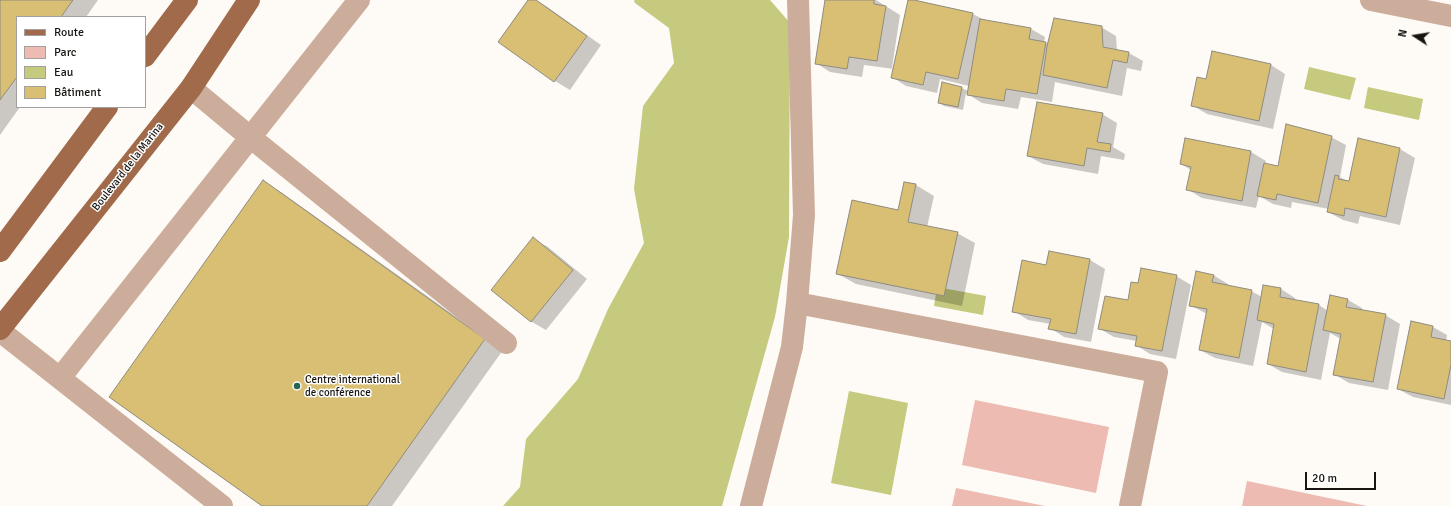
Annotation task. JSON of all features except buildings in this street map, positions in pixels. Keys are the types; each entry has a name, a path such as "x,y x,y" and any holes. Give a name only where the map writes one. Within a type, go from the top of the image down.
{"main road":[{"path":"146,55 187,0"},
{"name":"Boulevard de la Marina","path":"0,330 191,88 249,0"},
{"path":"0,251 106,108"}],"street":[{"path":"60,378 359,0"},
{"path":"751,506 792,347 797,303 804,215 798,0"},
{"path":"1371,0 1451,16"},
{"path":"191,88 506,343"},
{"path":"797,303 1157,372 1130,506"},
{"path":"0,330 222,506"}],"green space":[{"path":"975,400 1109,427 1096,493 962,465"},
{"path":"1247,481 1367,506 1242,506"},
{"path":"956,488 1045,506 952,506"}],"water":[{"path":"634,0 770,0 790,23 789,237 775,317 722,506 503,506 520,487 526,439 578,379 608,309 644,243 634,189 643,106 674,63 669,28 635,3"},
{"path":"1309,67 1356,78 1350,100 1304,89"},
{"path":"1368,87 1423,99 1419,120 1364,108"},
{"path":"937,287 986,296 983,315 934,306"},
{"path":"849,391 908,403 891,495 831,483"}],"place":[{"name":"Centre international de conférence","path":"297,386"}]}
